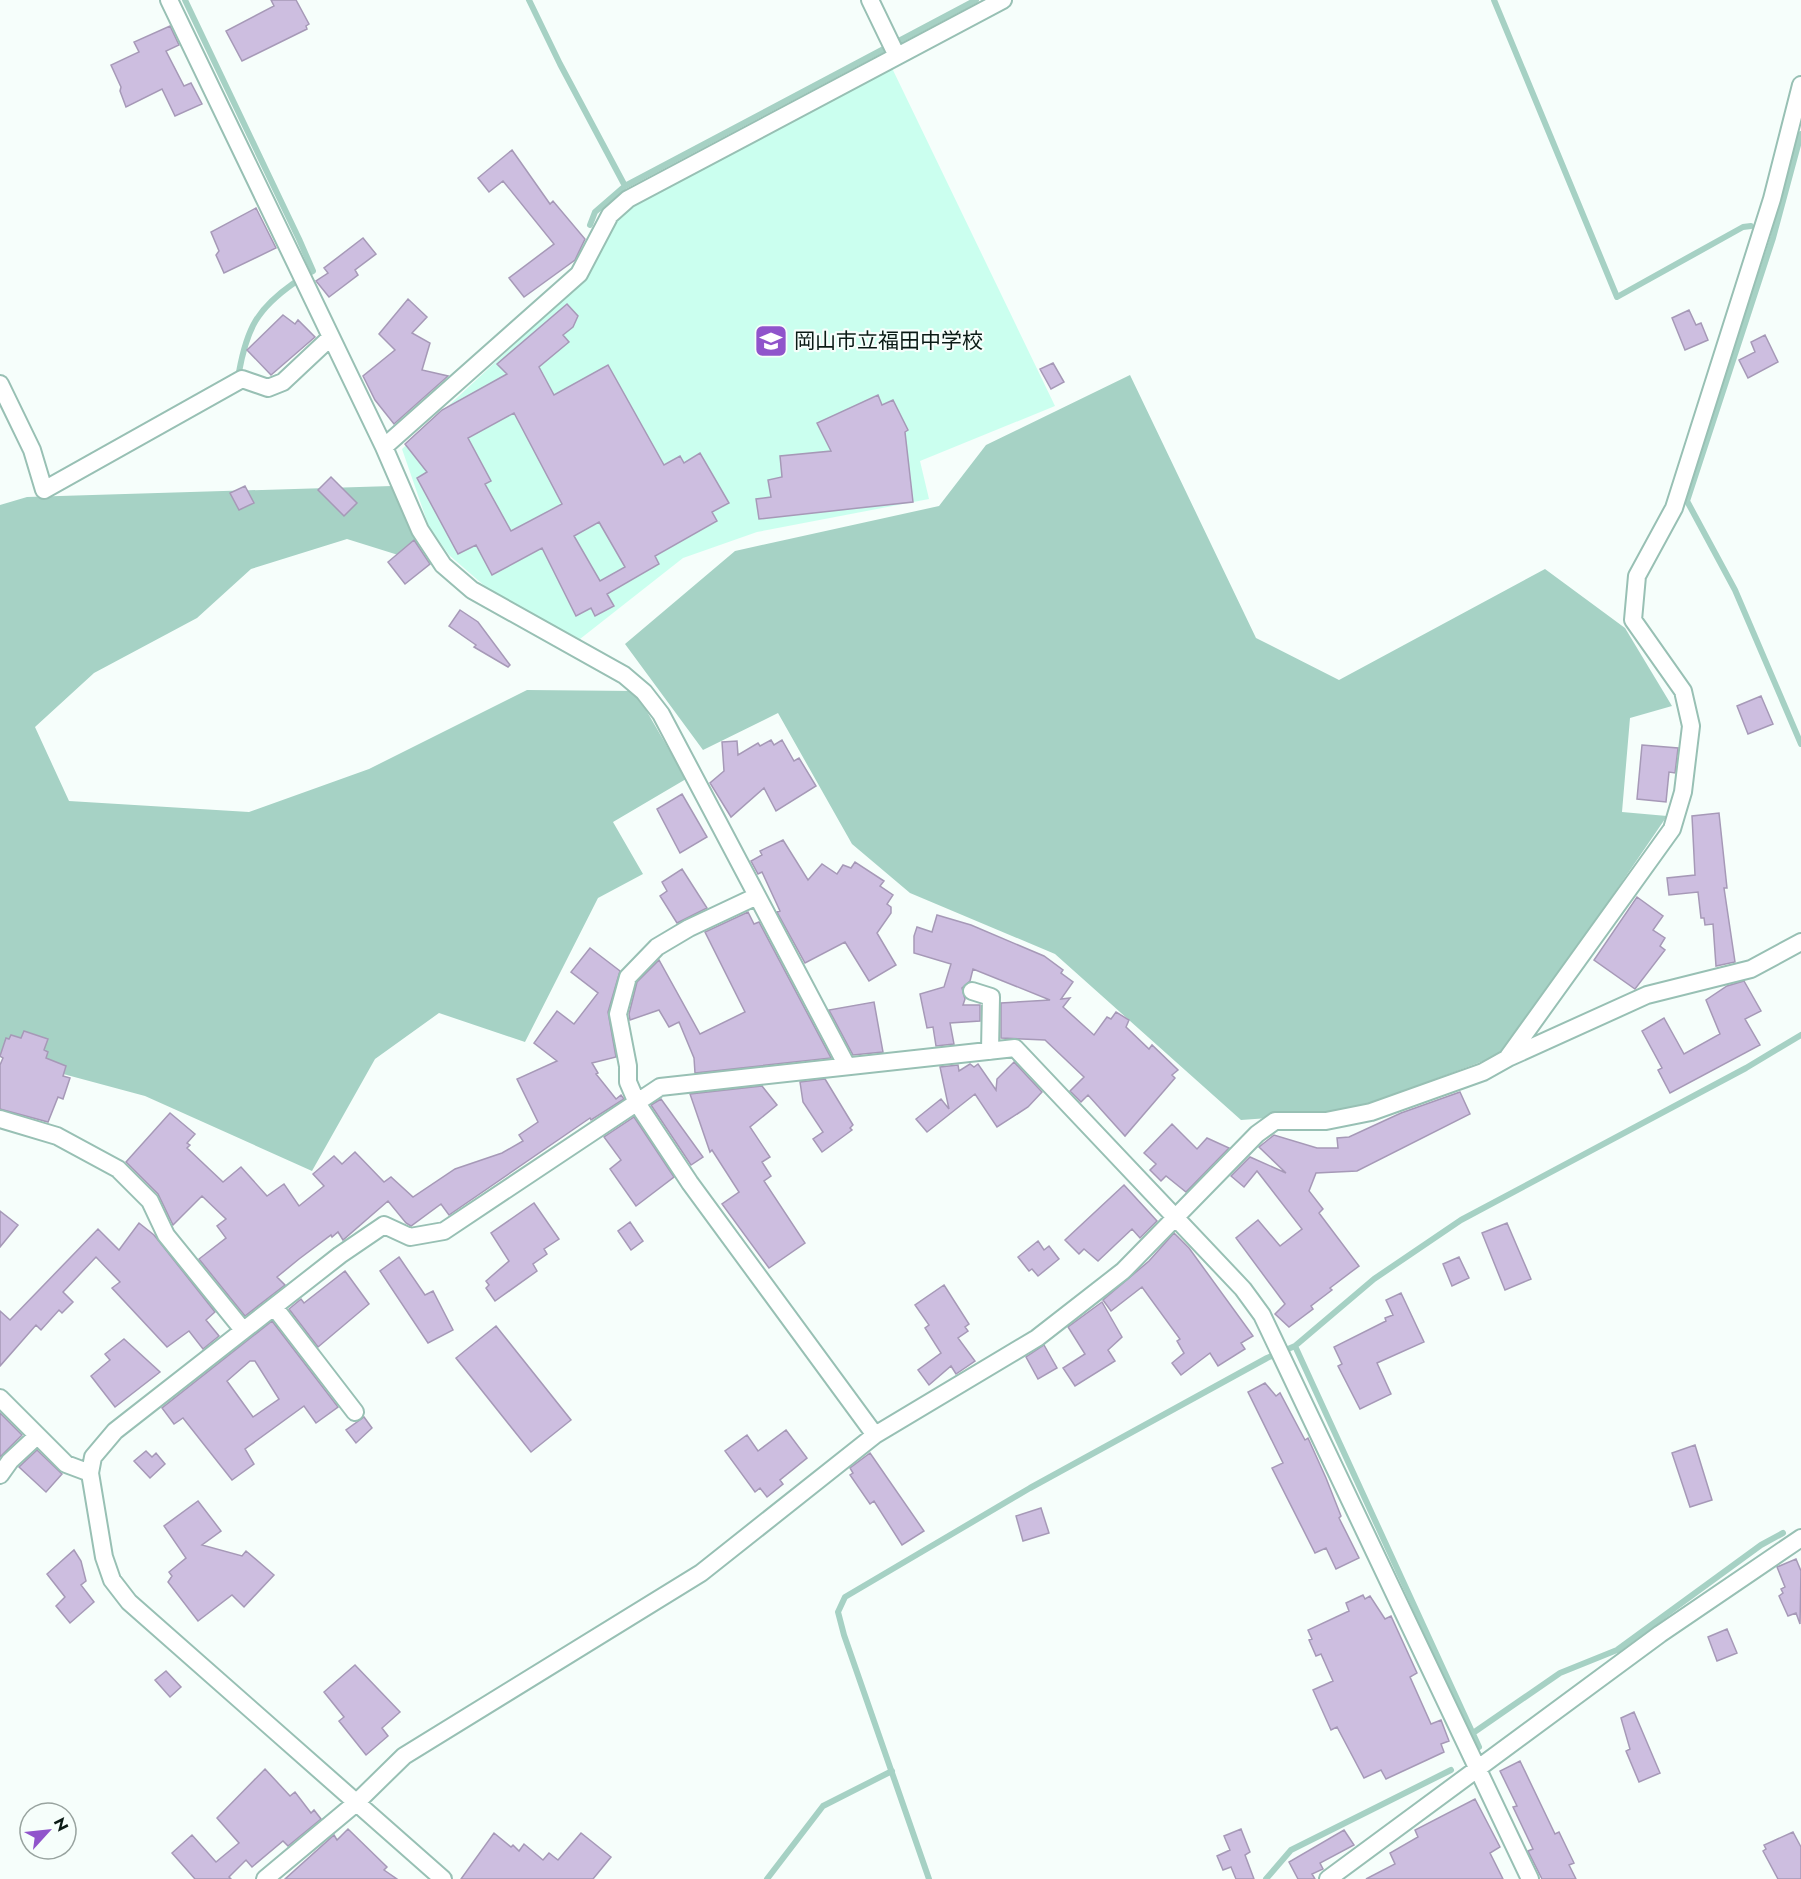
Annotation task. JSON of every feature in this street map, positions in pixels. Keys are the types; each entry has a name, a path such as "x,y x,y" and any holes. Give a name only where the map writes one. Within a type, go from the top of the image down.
{"street":[{"path":"169,0 384,447 420,530 443,565 472,590 624,675 644,692 661,714 848,1066"},
{"path":"870,0 893,48"},
{"path":"384,447 579,274 610,215 628,199 893,48 1003,0"},
{"path":"1508,1058 1672,829 1683,792 1690,726 1683,691 1633,620 1637,576 1674,508 1772,199 1801,86"},
{"path":"0,384 32,450 44,490 242,379 268,388 283,382 331,337"},
{"path":"757,896 689,928 657,947 628,977 618,1014 628,1066 628,1082 637,1103 690,1183 875,1435"},
{"path":"265,1879 356,1803 404,1756 701,1573 875,1435 1037,1338 1123,1271 1257,1134 1275,1121 1326,1120 1371,1112 1483,1072 1508,1058 1647,995 1751,969 1801,942"},
{"path":"972,992 991,997 990,1051"},
{"path":"443,1879 129,1602 112,1580 104,1557 90,1473 93,1457 115,1431 340,1255 384,1225 410,1237 444,1231 660,1087 1016,1048 1243,1289 1281,1350 1476,1770 1530,1879"},
{"path":"0,1119 57,1136 118,1169 150,1200 166,1235 243,1330"},
{"path":"275,1308 356,1412"},
{"path":"0,1398 66,1464 90,1473"},
{"path":"0,1475 10,1461 37,1436"},
{"path":"1328,1879 1660,1634 1801,1538"}],"shaded area":[{"name":"岡山市立福田中学校","path":"891,66 1055,406 920,461 929,499 757,532 683,558 580,639 495,595 449,555 429,527 402,449 588,276 613,221 626,205"},
{"path":"1130,375 1256,638 1339,680 1545,569 1625,628 1672,706 1630,718 1622,812 1667,816 1505,1053 1347,1112 1241,1120 1055,954 910,893 852,844 778,713 703,750 625,644 735,551 939,506 986,445"},
{"path":"392,486 427,564 347,539 251,569 197,618 94,673 35,727 69,801 249,812 369,769 527,690 635,691 686,779 613,822 643,874 598,898 525,1042 439,1013 375,1059 312,1171 145,1096 0,1057 0,505 27,497"}],"building":[{"path":"271,0 296,0 309,24 306,26 307,29 242,61 226,31 274,6"},
{"path":"170,26 179,45 166,51 184,86 191,83 202,104 175,116 162,89 126,107 120,91 121,87 111,65 139,52 134,42"},
{"path":"512,150 550,204 553,201 585,239 575,260 524,297 509,278 554,244 503,181 489,192 478,178"},
{"path":"256,208 276,248 224,273 216,255 219,251 211,232"},
{"path":"363,238 376,254 355,270 358,275 329,297 316,281 328,273 324,268"},
{"path":"408,299 427,317 412,333 430,343 422,370 448,376 394,424 375,400 363,376 395,350 379,334"},
{"path":"567,304 578,316 573,327 563,335 569,342 539,367 554,395 608,365 664,465 680,456 684,463 700,453 729,503 712,512 717,521 655,556 659,564 607,594 614,606 595,616 591,608 576,616 542,548 492,575 476,545 458,554 417,478 427,472 405,444 442,410 507,374 497,364","holes":["514,413 562,504 511,531 485,484 491,481 468,438","599,522 625,567 600,581 574,536"]},
{"path":"1689,310 1696,325 1701,323 1708,340 1685,350 1672,318"},
{"path":"283,315 295,324 298,320 315,337 271,375 247,350"},
{"path":"1765,335 1778,362 1748,378 1739,360 1755,352 1751,342"},
{"path":"1053,363 1064,382 1051,389 1040,369"},
{"path":"878,395 882,405 893,400 908,430 905,432 913,502 759,519 756,499 771,497 768,480 782,477 780,456 831,451 817,423"},
{"path":"331,477 357,503 344,516 318,490"},
{"path":"245,486 254,503 239,510 230,493"},
{"path":"414,540 430,564 405,584 388,562"},
{"path":"460,610 478,622 510,665 508,667 474,647 476,645 449,626"},
{"path":"1761,696 1773,724 1748,734 1737,706"},
{"path":"771,740 774,745 782,740 794,761 799,758 816,786 776,811 764,788 731,817 710,783 724,771 722,742 737,741 738,755 758,743 760,746"},
{"path":"1642,745 1678,748 1675,773 1669,772 1666,802 1637,799"},
{"path":"682,794 707,837 680,853 657,809"},
{"path":"1719,813 1727,888 1724,888 1735,962 1716,966 1713,924 1705,925 1704,918 1701,918 1698,892 1669,895 1667,878 1695,875 1692,816"},
{"path":"783,840 808,880 822,864 837,874 843,865 851,868 855,862 884,881 880,886 893,895 887,904 891,907 891,913 877,933 896,965 869,981 845,942 805,963 777,912 780,911 762,872 758,874 751,861 762,855 760,851"},
{"path":"682,869 707,908 677,923 660,896 667,891 662,882"},
{"path":"1637,897 1663,916 1653,930 1665,938 1660,946 1665,950 1635,989 1594,960"},
{"path":"748,912 754,924 759,922 831,1058 695,1073 694,1058 679,1022 669,1027 659,1010 630,1020 629,1014 637,982 659,960 700,1034 745,1012 705,932"},
{"path":"937,915 971,925 1044,956 1063,970 1061,973 1073,982 1061,999 1070,998 1063,1007 1094,1035 1107,1017 1111,1019 1116,1012 1129,1020 1126,1027 1149,1049 1152,1045 1178,1070 1172,1075 1175,1078 1125,1136 1088,1095 1081,1102 1070,1091 1084,1077 1045,1040 1001,1038 1001,1003 1050,1000 973,969 970,981 962,988 965,999 963,1005 980,1005 980,1021 950,1023 954,1044 936,1046 933,1027 927,1028 920,994 944,987 951,964 914,953 914,936 917,927 932,932"},
{"path":"590,948 620,971 608,1012 616,1057 592,1063 598,1073 596,1074 616,1099 621,1095 624,1099 591,1120 590,1118 449,1215 441,1204 411,1226 388,1201 343,1240 338,1232 332,1237 331,1235 299,1259 277,1277 285,1285 245,1316 199,1259 226,1238 217,1226 226,1219 202,1196 173,1225 158,1194 126,1162 170,1113 195,1134 187,1143 190,1145 187,1148 223,1182 241,1167 267,1196 284,1184 299,1206 324,1186 313,1174 334,1156 342,1164 355,1152 384,1182 391,1177 413,1197 455,1169 502,1153 523,1141 519,1135 538,1122 517,1079 557,1061 534,1043 557,1011 574,1024 598,993 571,972"},
{"path":"1744,981 1761,1011 1745,1019 1760,1045 1670,1093 1658,1070 1662,1068 1642,1031 1664,1018 1684,1054 1720,1034 1706,1000 1727,986"},
{"path":"874,1002 883,1052 853,1055 829,1010"},
{"path":"24,1031 48,1039 44,1050 48,1052 46,1058 66,1066 63,1076 70,1078 63,1099 58,1097 48,1122 0,1109 0,1065 3,1058 0,1056 6,1038 9,1039 11,1035 21,1038"},
{"path":"1014,1062 1042,1092 1028,1107 997,1127 975,1094 927,1132 916,1119 941,1099 949,1109 940,1067 958,1065 959,1071 970,1064 974,1067 978,1064 996,1090 997,1079"},
{"path":"825,1079 853,1125 850,1128 852,1130 822,1152 813,1139 823,1132 803,1102 800,1082"},
{"path":"762,1086 777,1105 750,1127 770,1157 762,1162 771,1176 764,1181 805,1243 769,1268 722,1204 739,1192 712,1150 710,1152 690,1094"},
{"path":"1460,1092 1470,1114 1357,1171 1316,1173 1309,1191 1323,1209 1319,1213 1359,1266 1330,1288 1332,1290 1311,1306 1313,1309 1289,1327 1275,1314 1285,1304 1236,1238 1258,1220 1280,1246 1302,1229 1257,1171 1244,1187 1231,1176 1250,1157 1286,1173 1259,1147 1274,1135 1317,1148 1338,1148 1337,1138 1349,1137 1401,1113"},
{"path":"661,1099 703,1157 691,1165 651,1105"},
{"path":"634,1117 674,1177 636,1206 610,1169 621,1160 604,1137"},
{"path":"1172,1124 1197,1149 1207,1138 1229,1148 1186,1192 1166,1176 1161,1181 1150,1170 1156,1164 1144,1153"},
{"path":"1124,1185 1157,1221 1140,1238 1132,1229 1098,1261 1084,1249 1079,1254 1065,1240"},
{"path":"534,1203 559,1239 544,1249 547,1254 533,1264 537,1271 495,1301 486,1288 489,1285 486,1281 509,1261 491,1233"},
{"path":"0,1211 18,1225 0,1247"},
{"path":"630,1222 643,1241 631,1250 618,1231"},
{"path":"139,1223 154,1235 215,1312 206,1320 219,1336 203,1349 189,1331 167,1347 112,1288 120,1282 96,1257 63,1292 73,1302 62,1313 59,1310 41,1330 36,1325 0,1366 0,1311 10,1320 98,1229 119,1250"},
{"path":"1507,1223 1531,1279 1505,1290 1482,1233"},
{"path":"1174,1233 1189,1248 1253,1336 1241,1343 1245,1349 1218,1366 1210,1353 1181,1375 1172,1363 1184,1353 1177,1341 1180,1339 1142,1287 1111,1311 1103,1300 1149,1261"},
{"path":"1038,1241 1044,1250 1049,1246 1059,1259 1038,1276 1032,1269 1029,1271 1018,1257"},
{"path":"399,1257 425,1295 433,1291 453,1330 428,1343 380,1271"},
{"path":"1459,1257 1469,1278 1452,1286 1443,1264"},
{"path":"345,1271 369,1304 318,1347 289,1309 301,1299 304,1303"},
{"path":"944,1285 969,1324 965,1327 968,1331 958,1338 975,1361 956,1374 951,1366 929,1385 918,1370 941,1353 925,1328 929,1325 915,1305"},
{"path":"1401,1293 1424,1342 1377,1363 1391,1394 1360,1409 1338,1366 1342,1364 1334,1347 1386,1321 1385,1318 1393,1315 1386,1300"},
{"path":"1102,1302 1122,1337 1108,1350 1115,1361 1075,1386 1063,1368 1085,1354 1068,1327"},
{"path":"272,1321 338,1407 316,1423 304,1406 245,1449 254,1464 232,1480 183,1418 174,1424 162,1408","holes":["250,1361 255,1361 279,1399 253,1417 227,1381"]},
{"path":"496,1326 571,1420 531,1452 456,1358"},
{"path":"124,1339 160,1372 115,1407 91,1376 110,1360 105,1354"},
{"path":"1044,1345 1057,1368 1038,1379 1026,1357"},
{"path":"1265,1383 1276,1396 1280,1393 1305,1440 1308,1438 1341,1516 1339,1518 1359,1558 1336,1569 1326,1548 1315,1553 1272,1468 1283,1463 1248,1392"},
{"path":"0,1413 22,1435 0,1457"},
{"path":"364,1417 372,1428 356,1443 346,1430"},
{"path":"786,1430 807,1458 780,1480 783,1484 767,1497 760,1488 755,1492 725,1451 747,1435 758,1451"},
{"path":"1695,1445 1712,1500 1690,1507 1672,1453"},
{"path":"37,1450 62,1474 46,1492 19,1467"},
{"path":"146,1451 152,1457 156,1453 165,1464 150,1478 134,1461"},
{"path":"870,1453 924,1531 902,1545 874,1501 870,1504 850,1475 853,1473 850,1468"},
{"path":"198,1501 221,1531 202,1545 242,1556 246,1551 274,1575 244,1607 232,1595 198,1621 168,1582 172,1576 169,1572 186,1558 164,1526"},
{"path":"1041,1508 1049,1533 1023,1541 1016,1516"},
{"path":"74,1550 81,1561 86,1581 81,1585 94,1602 70,1623 56,1606 65,1597 47,1574"},
{"path":"1796,1559 1801,1571 1800,1624 1796,1613 1788,1616 1779,1596 1783,1593 1781,1589 1785,1587 1777,1567"},
{"path":"1363,1595 1365,1599 1370,1596 1385,1619 1391,1616 1417,1673 1410,1677 1431,1724 1441,1720 1449,1741 1441,1744 1444,1752 1386,1779 1381,1770 1364,1778 1337,1727 1331,1730 1313,1690 1333,1681 1321,1654 1316,1656 1309,1640 1312,1639 1308,1630 1349,1611 1346,1603"},
{"path":"1727,1629 1737,1653 1717,1661 1708,1637"},
{"path":"355,1665 400,1712 382,1728 388,1736 366,1755 339,1721 344,1717 324,1692"},
{"path":"166,1671 181,1687 170,1697 155,1680"},
{"path":"1634,1712 1660,1773 1639,1782 1626,1751 1630,1749 1621,1718"},
{"path":"1520,1761 1555,1834 1559,1832 1574,1863 1569,1865 1576,1879 1542,1879 1528,1851 1533,1849 1513,1807 1517,1806 1500,1771"},
{"path":"265,1769 290,1796 295,1792 311,1813 314,1810 321,1819 288,1846 283,1841 252,1867 246,1860 229,1877 231,1879 195,1879 172,1853 192,1835 216,1862 239,1843 217,1818"},
{"path":"1475,1799 1500,1847 1490,1853 1503,1879 1366,1879 1395,1864 1390,1853 1418,1837 1415,1830"},
{"path":"348,1829 387,1867 384,1870 397,1879 285,1879 334,1835 337,1840"},
{"path":"1241,1829 1250,1852 1245,1855 1254,1879 1236,1879 1231,1867 1223,1870 1217,1856 1230,1850 1224,1836"},
{"path":"1344,1830 1354,1845 1320,1863 1323,1869 1312,1874 1315,1879 1298,1879 1289,1862"},
{"path":"1793,1832 1801,1847 1801,1879 1778,1879 1763,1851 1766,1849 1764,1845"},
{"path":"494,1833 519,1851 524,1844 543,1860 549,1853 558,1860 581,1833 611,1857 593,1879 461,1879"}],"waterway":[{"path":"185,0 299,239 313,271 311,272"},
{"path":"529,0 560,64 625,186"},
{"path":"590,225 595,212 625,186 976,0"},
{"path":"1494,0 1617,297 1743,227 1751,226"},
{"path":"1801,134 1773,238 1687,501 1735,590 1801,744"},
{"path":"239,372 250,331 262,311 294,283"},
{"path":"929,1879 844,1635 838,1612 845,1597 1030,1488 1267,1358 1295,1346 1374,1279 1461,1220 1746,1068 1801,1035"},
{"path":"1295,1346 1479,1747"},
{"path":"1473,1733 1560,1673 1617,1650 1761,1545 1783,1533"},
{"path":"1266,1879 1291,1850 1451,1770"},
{"path":"767,1879 823,1806 892,1771"}],"place":[{"name":"岡山市立福田中学校","path":"771,341"}]}
